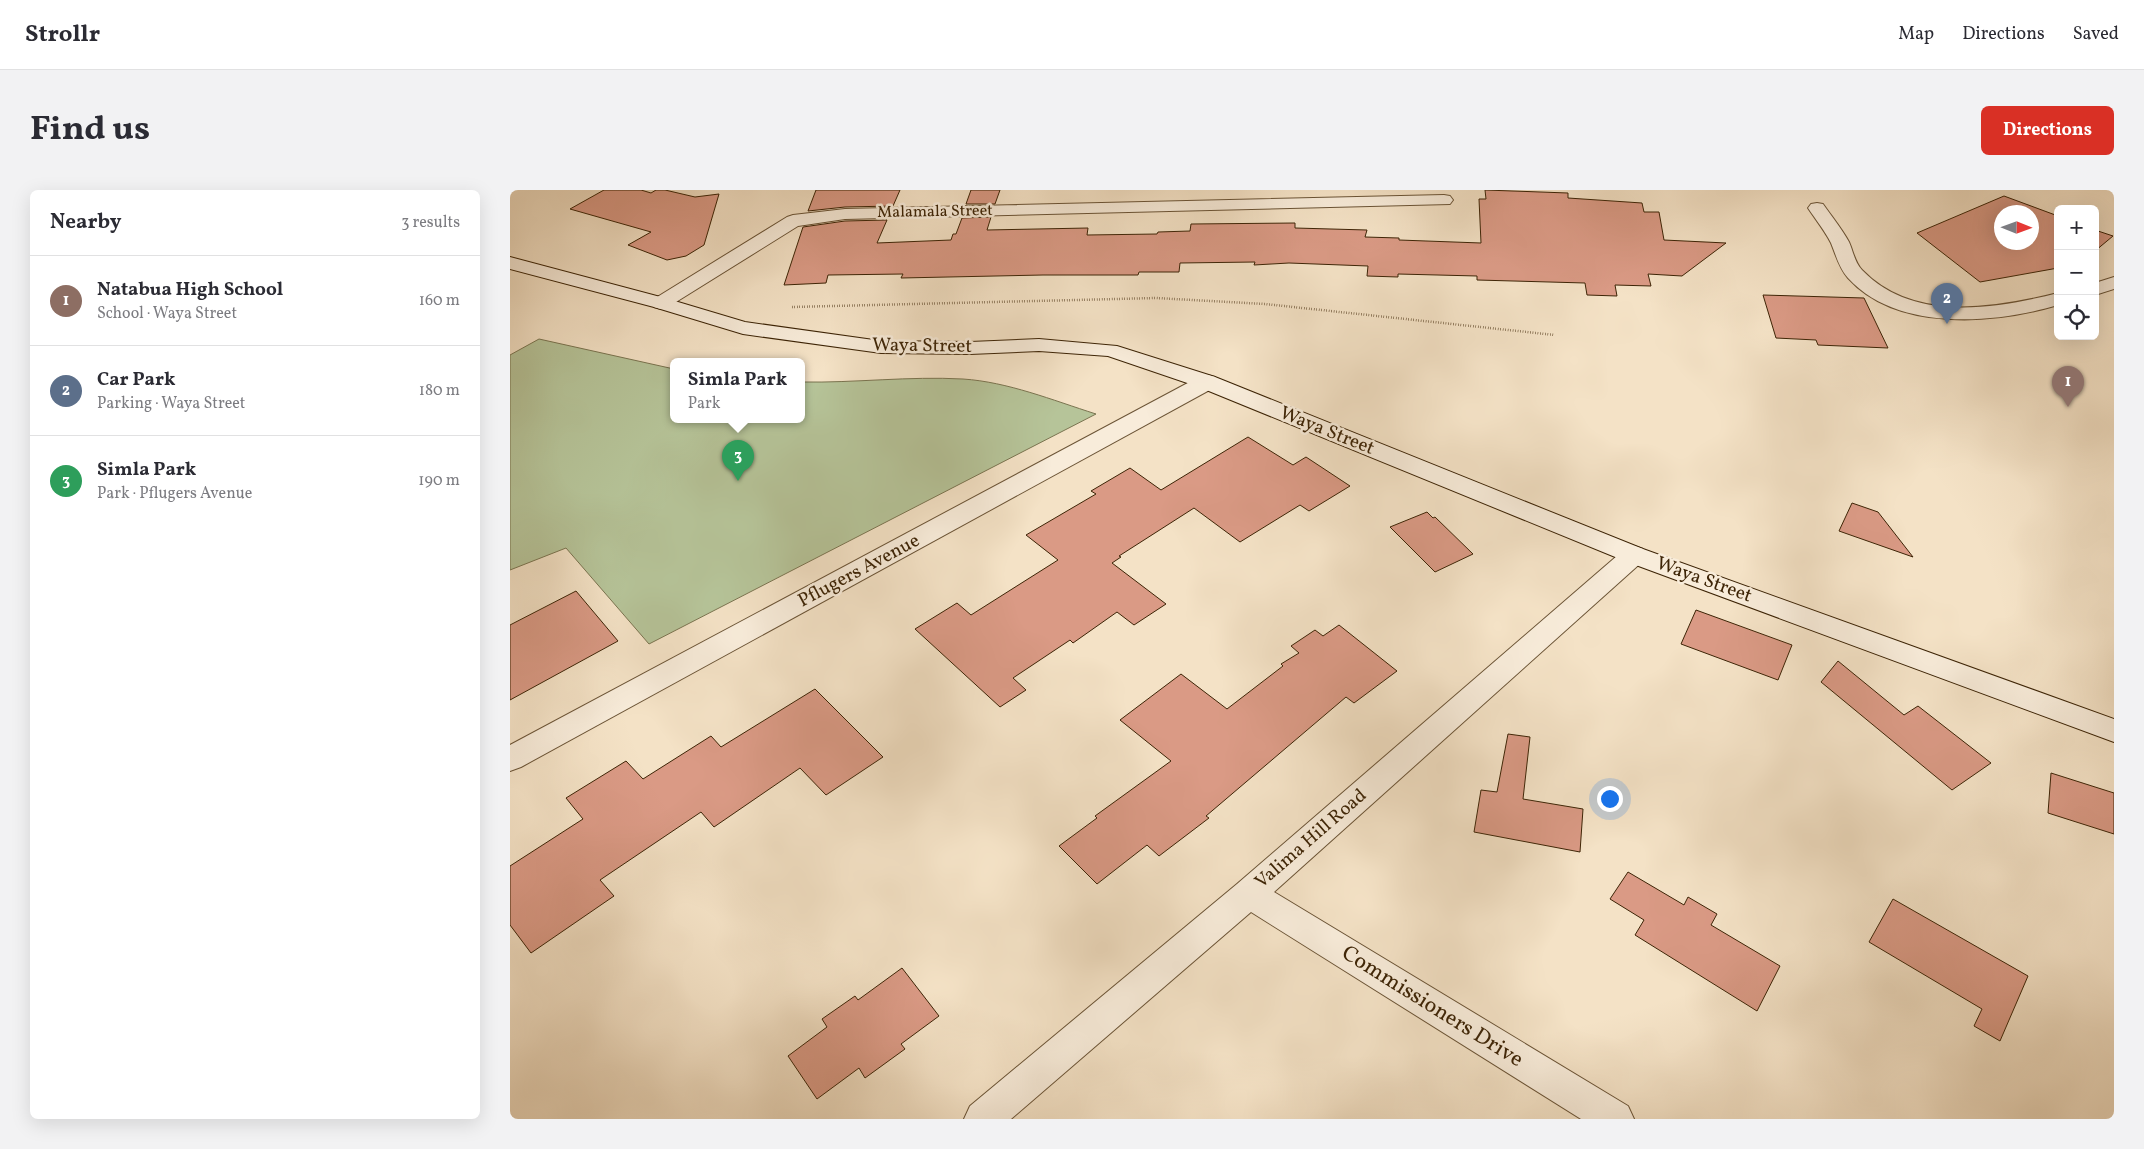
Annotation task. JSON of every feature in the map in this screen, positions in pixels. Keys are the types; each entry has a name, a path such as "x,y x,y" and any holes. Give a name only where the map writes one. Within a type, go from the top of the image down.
{"street":[{"name":"Malamala Street","path":"661,303 793,221 845,214 1444,200"},
{"path":"1817,208 1840,243 1849,268 1875,290 1904,304 1939,313 1971,314 2025,308 2054,300"},
{"name":"Waya Street","path":"510,263 661,303 743,328 881,347 970,348 1039,345 1110,350 1207,382 1634,555 2114,731"},
{"path":"2099,287 2114,283"},
{"name":"Pflugers Avenue","path":"510,758 1207,382"},
{"name":"Valima Hill Road","path":"983,1119 1248,894 1634,555"},
{"name":"Commissioners Drive","path":"1248,894 1615,1119"}],"path":[{"path":"792,307 1156,298 1265,304 1555,335"}],"green space":[{"path":"539,339 670,368 670,423 805,423 805,382 923,378 963,379 997,384 1030,392 1096,414 649,644 566,548 510,570 510,355"}],"building":[{"path":"604,190 641,190 651,193 656,190 665,190 695,197 719,194 704,245 686,256 667,260 628,245 651,232 570,209"},
{"path":"816,190 900,190 893,206 845,207 808,211"},
{"path":"971,190 1000,190 995,204 966,204"},
{"path":"1485,190 1568,193 1568,198 1642,203 1644,212 1659,212 1664,240 1726,243 1682,276 1648,274 1651,286 1615,285 1617,296 1587,295 1585,283 1477,280 1477,276 1398,274 1398,277 1367,276 1368,266 1289,263 1254,265 1255,262 1180,263 1179,272 1139,272 1138,275 901,278 903,274 828,275 826,283 784,285 803,227 845,221 887,220 877,243 951,240 953,234 956,234 962,218 991,217 987,230 1088,228 1087,235 1157,234 1158,232 1190,231 1191,224 1295,223 1295,228 1367,230 1365,237 1481,243 1479,199 1486,199"},
{"path":"2004,196 2028,205 1994,205 1994,250 2039,250 2039,209 2054,215 2054,269 1980,282 1917,233"},
{"path":"2099,231 2113,236 2099,248"},
{"path":"1763,295 1864,298 1888,348 1818,345 1816,340 1776,338"},
{"path":"1248,437 1293,465 1306,457 1350,486 1309,511 1300,505 1240,542 1194,508 1119,556 1121,557 1112,563 1166,604 1134,625 1117,612 1073,643 1070,640 1013,678 1026,690 1000,707 915,629 957,603 971,615 1058,560 1026,535 1096,494 1091,491 1130,468 1161,490"},
{"path":"1852,503 1878,512 1913,557 1839,531"},
{"path":"1427,512 1433,518 1435,517 1473,554 1435,572 1390,527"},
{"path":"576,591 618,641 510,700 510,625"},
{"path":"1696,610 1792,645 1778,680 1681,644"},
{"path":"1339,625 1397,671 1354,703 1346,697 1206,816 1209,818 1159,856 1147,845 1097,884 1059,846 1097,818 1095,816 1171,761 1120,720 1181,674 1227,709 1283,666 1281,664 1299,653 1291,646 1315,630 1323,636"},
{"path":"1838,661 1904,715 1918,706 1991,763 1952,790 1821,682"},
{"path":"815,689 883,757 826,795 800,768 714,827 701,812 600,880 614,896 531,953 510,925 510,866 583,819 566,798 626,761 643,779 711,736 721,747"},
{"path":"1508,734 1530,737 1523,799 1583,809 1580,852 1474,832 1481,790 1497,792"},
{"path":"2051,773 2114,793 2114,834 2048,813"},
{"path":"1628,872 1684,905 1688,897 1717,914 1711,925 1780,966 1757,1011 1635,935 1644,920 1610,899"},
{"path":"1893,899 2028,976 2000,1041 1974,1026 1982,1009 1869,942"},
{"path":"902,968 939,1016 901,1044 905,1049 865,1078 859,1068 817,1099 788,1056 827,1027 822,1019 855,996 858,1000"}],"place":[{"name":"Car Park","path":"1947,324"},
{"name":"Natabua High School","path":"2068,407"},
{"name":"Simla Park","path":"738,481"}]}
